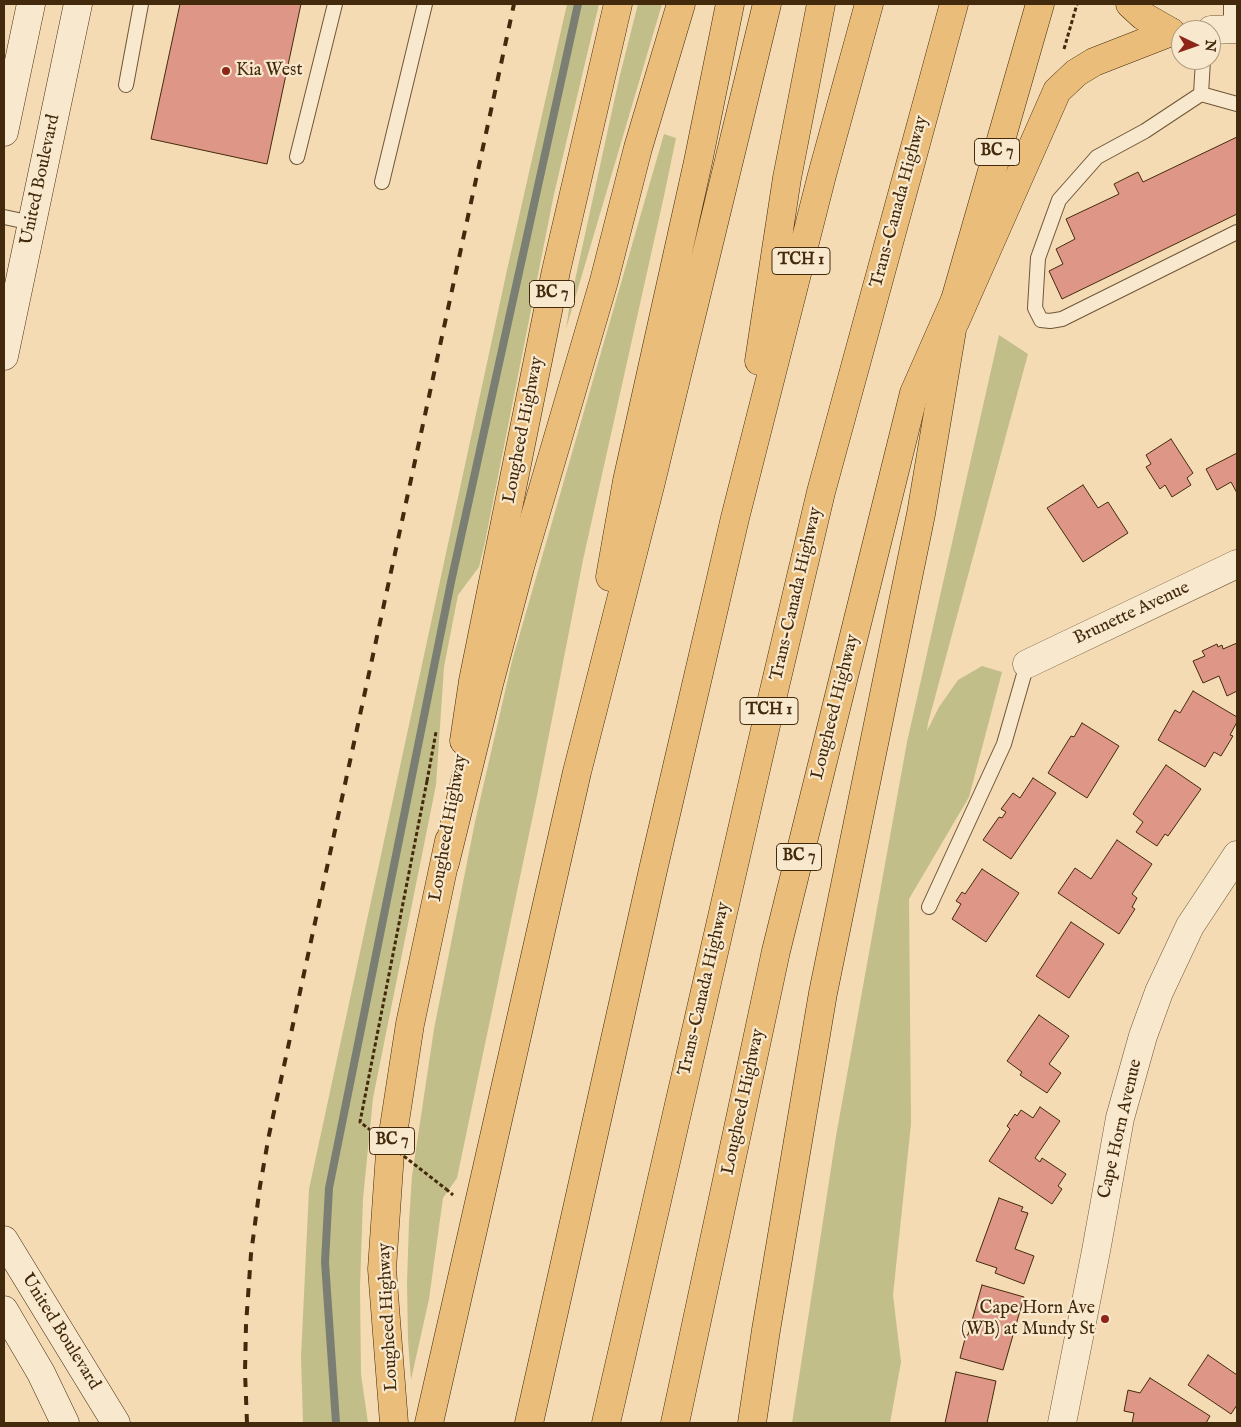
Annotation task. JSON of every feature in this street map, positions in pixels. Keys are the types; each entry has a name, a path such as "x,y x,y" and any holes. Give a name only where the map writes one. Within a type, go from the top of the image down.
{"main road":[{"path":"4,132 31,4"},
{"name":"United Boulevard","path":"4,356 78,4"},
{"name":"Lougheed Highway","path":"394,1423 382,1269 390,1152 410,1024 445,863 473,682 556,271 618,4"},
{"path":"445,863 518,576 604,281 638,148 681,4"},
{"path":"576,772 627,482 698,162 730,4"},
{"path":"430,1423 576,772 650,486 767,4"},
{"path":"735,518 787,178 821,4"},
{"name":"TCH 1","path":"529,1423 651,880 735,518 822,175 869,4"},
{"name":"Trans-Canada Highway","path":"606,1423 769,709 821,492 954,4"},
{"name":"Lougheed Highway","path":"675,1423 776,951 914,393 955,300 1040,4"},
{"path":"1130,4 1143,16 1171,30"},
{"path":"952,330 1057,91 1076,73 1094,62 1171,34"},
{"path":"752,1423 823,993 921,514 952,330 955,300"},
{"name":"Brunette Avenue","path":"1027,664 1237,564"},
{"name":"Cape Horn Avenue","path":"1062,1423 1120,1118 1142,1036 1190,926 1237,855"},
{"name":"United Boulevard","path":"4,1240 116,1423"},
{"name":"United Boulevard","path":"4,1310 41,1374 65,1423"}],"lane":[{"path":"126,85 141,4"},
{"path":"297,157 335,4"},
{"path":"382,182 425,4"},
{"path":"1201,94 1202,70"},
{"path":"1237,104 1201,94 1145,132 1097,157 1059,200 1038,258 1035,308 1041,320 1050,321 1062,318 1237,232"},
{"path":"4,217 32,223"},
{"path":"929,907 1004,744 1027,664"}],"path":[{"path":"427,781 360,1122 446,1189"}],"shaded area":[{"path":"567,4 599,4 554,194 485,542 479,567 458,595 444,667 436,785 373,1098 363,1199 360,1287 361,1374 368,1423 303,1423 301,1357 309,1189 507,270"},
{"path":"638,4 662,4 566,329 619,79"},
{"path":"664,134 676,138 583,560 537,796 457,1178 443,1198 429,1299 411,1380 407,1283 412,1176 434,1029 475,822 512,661"},
{"path":"999,335 1028,354 927,731 939,707 958,680 982,666 1002,672 969,797 909,899 911,1124 893,1295 901,1362 890,1423 792,1423 836,1136 907,742"}],"building":[{"name":"Kia West","path":"180,4 301,4 267,164 151,139"},
{"path":"1237,137 1237,214 1062,299 1049,271 1063,264 1056,249 1075,239 1066,219 1119,194 1114,184 1138,172 1143,182"},
{"path":"1171,439 1193,473 1187,478 1191,485 1172,497 1165,485 1160,489 1146,467 1151,464 1146,455"},
{"path":"1237,453 1237,493 1231,482 1217,490 1206,469"},
{"path":"1083,485 1098,508 1108,502 1128,533 1083,562 1047,508"},
{"path":"1237,643 1237,691 1227,696 1219,676 1203,683 1193,661 1205,656 1202,651 1217,644 1218,647 1222,645 1223,649"},
{"path":"1193,691 1237,717 1237,722 1230,735 1233,736 1221,756 1214,752 1205,767 1158,740 1175,710 1180,713"},
{"path":"1082,723 1119,746 1087,798 1048,773 1071,736 1074,737"},
{"path":"1166,765 1201,789 1168,836 1165,834 1157,846 1136,832 1143,822 1133,814"},
{"path":"1033,778 1056,793 1011,859 983,840 999,817 1002,818 1006,812 1001,809 1013,793 1020,798"},
{"path":"1117,840 1152,864 1132,894 1137,898 1132,907 1135,909 1119,934 1058,893 1075,868 1091,879"},
{"path":"982,869 1019,893 986,942 952,919 961,904 956,901 962,892 965,894"},
{"path":"1071,922 1104,944 1069,998 1036,976"},
{"path":"1039,1015 1069,1036 1049,1064 1061,1073 1047,1093 1020,1075 1022,1072 1007,1061"},
{"path":"1040,1107 1060,1121 1035,1158 1040,1162 1042,1158 1066,1174 1058,1186 1062,1189 1052,1204 989,1161 1010,1129 1007,1126 1015,1114 1017,1116 1021,1110 1033,1118"},
{"path":"999,1198 1023,1207 1021,1211 1028,1213 1015,1249 1034,1256 1024,1284 995,1273 997,1268 976,1261"},
{"path":"982,1285 1024,1297 1003,1370 960,1358"},
{"path":"1208,1355 1237,1375 1237,1405 1231,1414 1188,1385"},
{"path":"956,1372 996,1381 987,1423 945,1423"},
{"path":"1150,1378 1210,1416 1206,1423 1132,1423 1134,1413 1124,1411 1128,1390 1140,1393"}],"waterway":[{"path":"336,1423 325,1262 329,1188 451,582 578,4"}],"railway":[{"path":"247,1423 246,1325 251,1254 269,1135 514,4"}],"place":[{"name":"Kia West","path":"226,71"},
{"name":"Cape Horn Ave (WB) at Mundy St","path":"1105,1319"}]}
